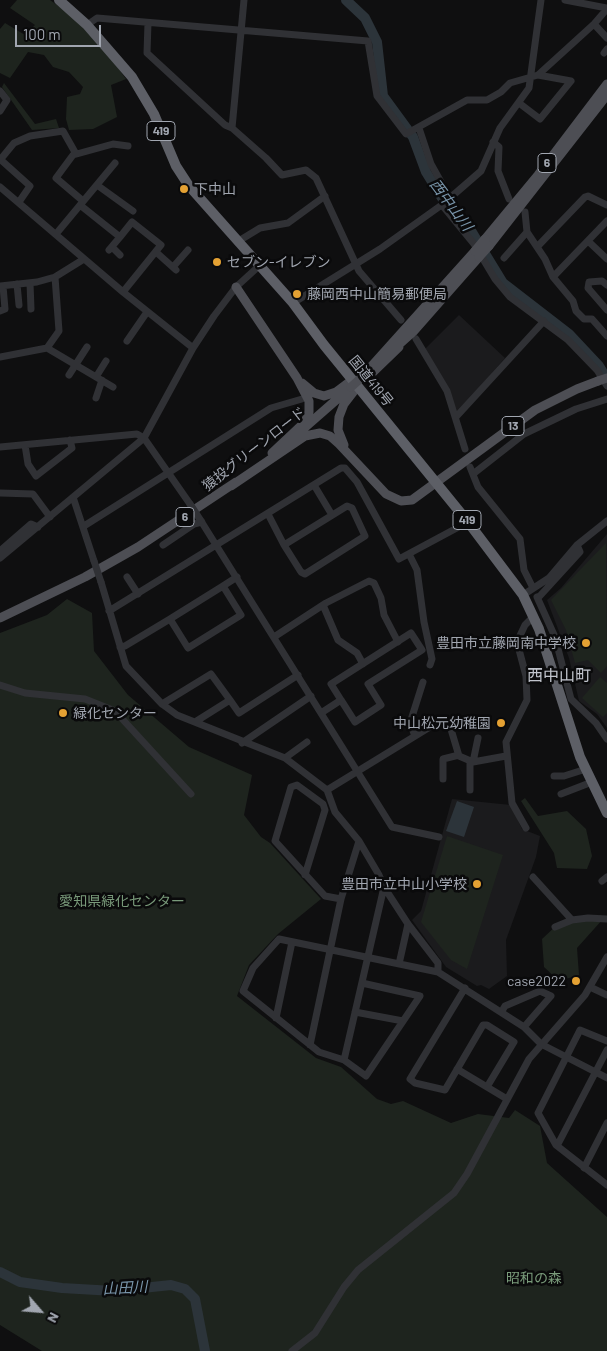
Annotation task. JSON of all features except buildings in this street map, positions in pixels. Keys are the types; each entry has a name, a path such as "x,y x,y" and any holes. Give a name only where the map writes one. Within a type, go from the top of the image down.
{"highway":[{"name":"国道419号","path":"59,0 86,25 132,76 154,114 176,166 189,186 293,303 468,522 523,595 533,617 586,768 607,813"}],"main road":[{"name":"6","path":"487,242 607,84"},
{"name":"6","path":"360,379 414,335 477,254 607,96"},
{"name":"6","path":"360,379 477,254"},
{"path":"236,287 297,378 309,401 308,417 293,434 249,472"},
{"path":"297,378 309,390 319,395 330,394 351,387"},
{"name":"13","path":"436,484 491,440 536,410 607,378"},
{"name":"猿投グリーンロード","path":"0,618 121,556 188,516 231,486 302,431 360,379"},
{"path":"351,387 341,410 338,423 342,442 352,458"},
{"path":"231,486 310,433 330,436 381,490 396,500 412,500 436,484"}],"street":[{"path":"232,128 244,0"},
{"path":"293,303 357,265 443,204 481,171 500,128 529,88 534,77 541,0"},
{"path":"534,77 594,24 607,8 565,0"},
{"path":"86,25 98,18 368,41 377,96 387,113 407,134 467,100 487,100 501,92 510,82 534,77 571,81 540,119 519,103"},
{"path":"148,23 147,53 282,175 306,170 316,178 357,265 368,283 401,320"},
{"path":"594,24 607,38"},
{"path":"0,91 7,100 0,111"},
{"path":"418,128 431,164 450,198"},
{"path":"19,202 30,186 10,171 0,159 14,143 30,136 63,131 76,154"},
{"path":"493,142 499,146 498,171 509,199"},
{"path":"120,237 56,178 72,155 113,144 128,146"},
{"path":"56,234 114,163"},
{"path":"97,185 133,210"},
{"path":"0,186 123,292 193,348"},
{"path":"237,242 260,228 288,223 325,196"},
{"path":"537,247 585,197 588,196 607,205"},
{"path":"443,204 474,244 495,279 510,297 568,340 597,370 607,386"},
{"path":"525,212 528,232 553,277 573,301 576,311 584,319 592,319 607,336"},
{"path":"553,277 607,221"},
{"path":"120,254 110,248 132,222 161,245 123,292"},
{"path":"504,258 528,232"},
{"path":"588,241 607,259"},
{"path":"156,252 175,268 188,250"},
{"path":"0,311 5,309 1,286 30,283 55,277 84,259"},
{"path":"0,558 144,438 193,348 236,287 259,266"},
{"path":"47,348 59,332 55,277"},
{"path":"607,285 602,281 589,282 588,288 607,310"},
{"path":"30,283 31,309"},
{"path":"17,284 18,305"},
{"path":"127,341 147,312"},
{"path":"456,417 544,321"},
{"path":"414,335 447,391 465,449"},
{"path":"69,375 87,346"},
{"path":"0,357 47,348 113,386"},
{"path":"96,398 99,378 106,360"},
{"path":"472,474 524,434 568,412 607,399"},
{"path":"84,526 271,408 302,400"},
{"path":"0,447 133,434 144,438 190,504 237,577 392,827 439,837"},
{"path":"25,445 28,464 36,476 72,448 70,440"},
{"path":"470,466 478,487 520,538 524,570 532,586"},
{"path":"110,611 341,468 346,468 357,482 399,559 468,522"},
{"path":"314,485 332,515"},
{"path":"0,493 33,494 50,517"},
{"path":"73,497 84,526 126,666 162,704 177,715 285,758 326,790 336,812 359,841 384,887 408,924 438,964 438,972"},
{"path":"268,514 284,545 301,572 306,574 365,536 352,508 347,506 284,545"},
{"path":"523,595 549,578 577,545 607,521"},
{"path":"163,545 194,524 201,522"},
{"path":"0,550 31,524 38,527"},
{"path":"577,545 580,552 537,597 555,637 572,699 596,722 607,739"},
{"path":"409,554 417,570 424,622 432,659 430,665"},
{"path":"127,577 138,594"},
{"path":"120,647 125,646 237,577"},
{"path":"274,638 323,605 369,581 374,584 381,598 384,615 398,642"},
{"path":"170,619 186,646 192,647 242,615 223,586"},
{"path":"323,605 338,640 356,653 363,664"},
{"path":"526,828 512,803 506,742 527,700 526,676 517,642 526,625 533,617"},
{"path":"411,634 422,650 368,684 381,705 355,722 331,684 398,642 411,634"},
{"path":"162,704 211,674 239,713 298,675"},
{"path":"415,736 410,723 423,682"},
{"path":"0,685 25,693 86,699 116,711 191,794"},
{"path":"242,742 311,696"},
{"path":"195,722 230,700"},
{"path":"321,713 341,700"},
{"path":"326,790 438,722 450,726 459,755"},
{"path":"470,790 472,762 478,738"},
{"path":"285,758 307,742"},
{"path":"444,779 443,759 459,755 472,762 506,756"},
{"path":"554,776 564,776 586,768"},
{"path":"560,794 592,782"},
{"path":"305,875 325,810 323,804 297,785 291,787 275,841 305,875 325,896 341,899"},
{"path":"310,1044 341,899 359,841"},
{"path":"533,877 572,920"},
{"path":"344,1060 384,887"},
{"path":"555,927 572,920 607,920"},
{"path":"399,964 408,924"},
{"path":"362,983 420,996 366,1076 344,1060 319,1052 243,991 253,968 279,939 438,972 502,1011 524,1027 541,1044 607,1078"},
{"path":"276,1018 292,942"},
{"path":"292,1351 315,1333 344,1287 358,1270 454,1193 529,1059 585,995 607,957"},
{"path":"590,987 607,995"},
{"path":"464,988 410,1079 415,1083 445,1090 483,1025 487,1025 514,1042 487,1087"},
{"path":"502,1011 505,1006 540,991 551,996 524,1027"},
{"path":"355,1012 403,1021"},
{"path":"607,1041 580,1030 538,1113 557,1146 607,1185"},
{"path":"557,1146 607,1050"},
{"path":"457,1069 507,1099"},
{"path":"584,1168 607,1123"}],"shaded area":[{"path":"459,315 505,358 457,413 425,349"},
{"name":"豊田市立藤岡南中学校","path":"607,534 607,728 597,714 579,701 569,658 547,600 561,588"},
{"name":"豊田市立中山小学校","path":"452,799 511,805 522,829 540,836 536,857 506,940 507,976 489,989 481,985 477,986 446,967 412,920 421,911"},
{"path":"457,801 474,807 464,837 446,831"}],"green space":[{"path":"17,0 50,0 68,13 104,48 126,79 111,85 117,117 93,129 69,130 66,119 67,97 80,94 83,87 69,72 53,67 44,55 28,52 10,78 0,73 0,29 5,23 25,35 35,25 10,8"},
{"path":"4,83 35,124 56,119 59,128 32,130 2,87"},
{"name":"豊田市立藤岡南中学校","path":"606,543 607,666 601,673 588,660 575,663 566,630 551,600"},
{"path":"67,599 92,613 94,651 128,695 189,747 252,775 244,815 261,837 270,843 321,899 278,934 249,965 237,996 316,1058 341,1067 377,1099 391,1104 403,1101 451,1123 478,1114 509,1118 515,1110 540,1126 547,1163 607,1217 607,1351 42,1351 0,1325 0,633 47,615"},
{"path":"600,677 607,683 607,713 603,717 582,698"},
{"path":"525,798 538,816 567,811 586,829 592,856 587,869 557,868 554,853 521,801"},
{"path":"447,836 503,855 467,969 451,960 421,922"},
{"path":"601,915 603,919 577,948 579,975 559,981 544,967 542,939 558,924 578,922"}],"waterway":[{"name":"西中山川","path":"346,0 365,18 377,42 383,96 413,137 426,172 442,198 467,224 503,283 569,334 599,366 607,379"},
{"name":"山田川","path":"0,1272 20,1282 62,1288 114,1291 171,1285 185,1289 195,1299 205,1351"}],"place":[{"name":"下中山","path":"184,189"},
{"name":"セブン-イレブン","path":"217,262"},
{"name":"藤岡西中山簡易郵便局","path":"297,294"},
{"name":"豊田市立藤岡南中学校","path":"586,643"},
{"name":"緑化センター","path":"63,713"},
{"name":"中山松元幼稚園","path":"501,723"},
{"name":"豊田市立中山小学校","path":"477,884"},
{"name":"case2022","path":"576,981"}],"district":[{"name":"西中山町","path":"559,676"}],"park label":[{"name":"愛知県緑化センター","path":"122,901"},
{"name":"昭和の森","path":"534,1278"}]}
